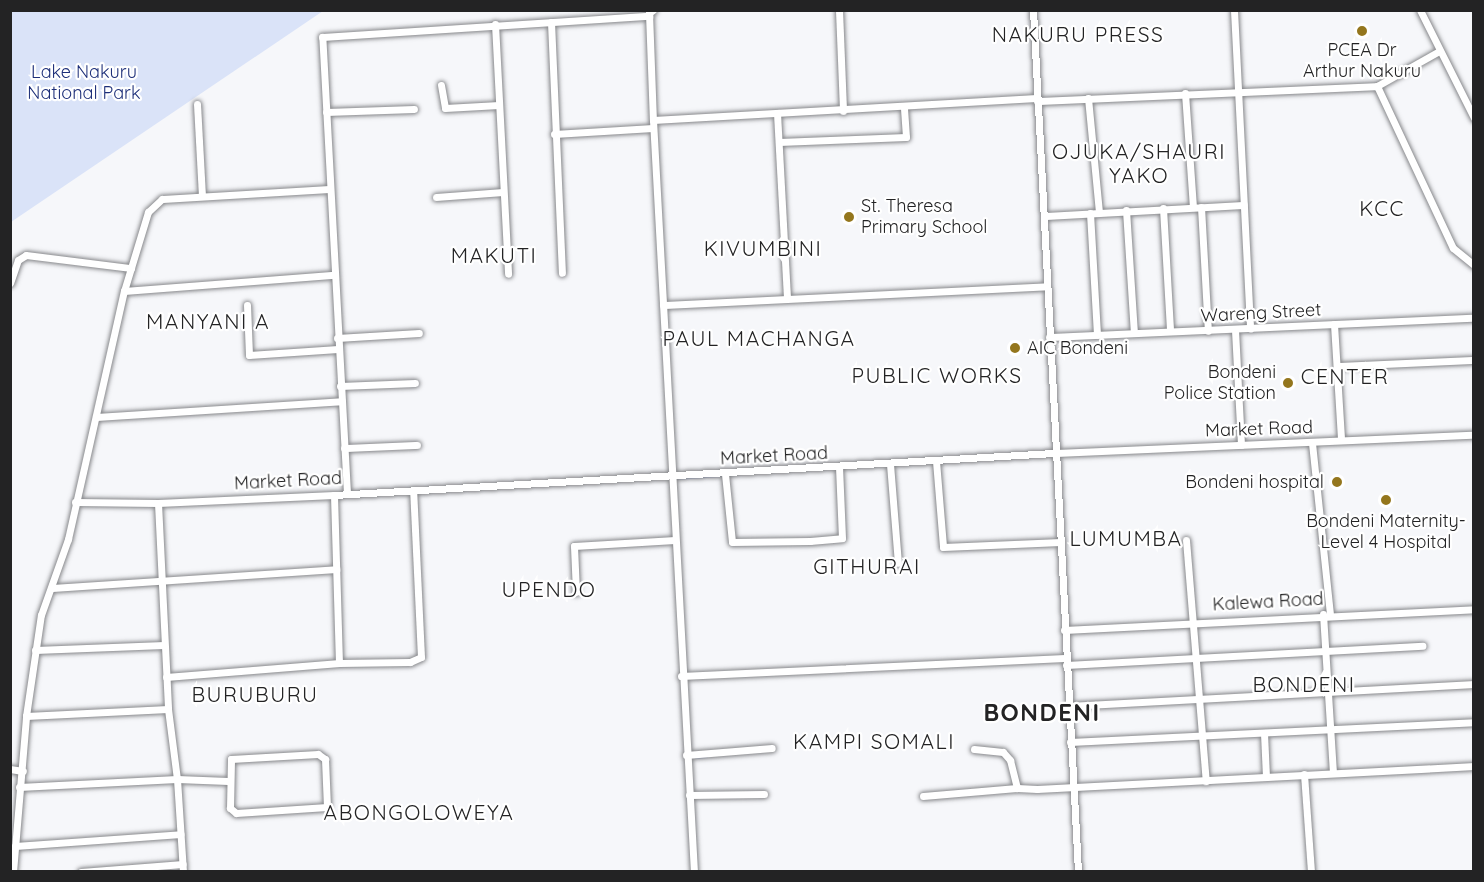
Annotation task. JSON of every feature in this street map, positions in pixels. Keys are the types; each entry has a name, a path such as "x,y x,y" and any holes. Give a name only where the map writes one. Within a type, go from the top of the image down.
{"street":[{"path":"839,10 843,111"},
{"path":"1033,10 1036,99 1045,216 1045,286 1078,872"},
{"path":"1234,10 1250,329"},
{"path":"1420,10 1473,118"},
{"path":"347,494 322,37 651,14 653,124 681,676 694,872"},
{"path":"551,22 562,273"},
{"path":"495,24 508,274"},
{"path":"555,134 777,113 1036,99 1377,86 1439,51"},
{"path":"441,85 445,108 499,105"},
{"path":"1377,86 1453,248 1473,265"},
{"path":"1185,93 1208,331"},
{"path":"1088,98 1099,212"},
{"path":"197,104 202,195"},
{"path":"779,142 906,137 904,107"},
{"path":"326,112 414,109"},
{"path":"777,113 787,298"},
{"path":"13,872 26,716 41,615 52,588 75,502 130,268 152,206 162,199 202,195 330,189"},
{"path":"436,197 503,192"},
{"path":"1045,216 1244,205"},
{"path":"1163,208 1170,331"},
{"path":"1126,210 1134,333"},
{"path":"1090,213 1097,335"},
{"path":"10,283 18,261 26,255 130,268"},
{"path":"124,291 334,275"},
{"path":"663,305 1045,286"},
{"path":"247,305 249,355 338,349"},
{"name":"Wareng Street","path":"1049,337 1473,318"},
{"path":"1334,324 1341,440"},
{"path":"1235,330 1241,445"},
{"path":"337,338 419,333"},
{"path":"1337,366 1473,360"},
{"path":"340,386 416,383"},
{"path":"96,417 341,401"},
{"name":"Market Road","path":"75,502 158,503 334,495 725,474 1054,453 1473,435"},
{"path":"1312,443 1327,614 1325,653 1333,771"},
{"path":"344,448 417,446"},
{"path":"936,461 944,548 1061,542"},
{"path":"890,464 898,563"},
{"path":"725,474 732,542 810,541 842,538 839,467"},
{"path":"166,677 339,663 410,662 421,657 413,490"},
{"path":"334,495 339,663"},
{"path":"81,872 183,868 177,779 168,709 158,503"},
{"path":"576,592 574,546 675,540"},
{"path":"1186,540 1206,781"},
{"path":"52,588 336,569"},
{"name":"Kalewa Road","path":"1064,630 1327,614 1473,609"},
{"path":"35,650 164,645"},
{"path":"681,676 1065,661 1196,659 1422,646"},
{"path":"1068,706 1473,684"},
{"path":"26,716 168,709"},
{"path":"1070,742 1473,722"},
{"path":"1264,733 1266,777"},
{"path":"686,755 772,748"},
{"path":"974,749 1003,752 1010,760 1017,788"},
{"path":"318,754 325,759 328,803 322,810 236,813 230,808 228,781 231,759 318,754"},
{"path":"923,796 1017,788 1074,788 1333,771 1473,766"},
{"path":"10,769 23,771"},
{"path":"1304,774 1311,872"},
{"path":"19,787 177,779 228,781"},
{"path":"689,795 764,794"},
{"path":"15,846 181,834"}],"green space":[{"name":"Lake Nakuru National Park","path":"11,10 323,10 323,11 11,222"}],"waterway":[{"path":"676,479 722,476"},
{"path":"696,758 707,757"}],"place":[{"name":"PCEA Dr Arthur Nakuru","path":"1362,31"},
{"name":"St. Theresa Primary School","path":"849,217"},
{"name":"AIC Bondeni","path":"1015,348"},
{"name":"Bondeni Police Station","path":"1288,383"},
{"name":"Bondeni hospital","path":"1337,482"},
{"name":"Bondeni Maternity- Level 4 Hospital","path":"1386,500"}],"district":[{"name":"NAKURU PRESS","path":"1078,34"},
{"name":"OJUKA/SHAURI YAKO","path":"1139,163"},
{"name":"KCC","path":"1382,208"},
{"name":"KIVUMBINI","path":"763,248"},
{"name":"MAKUTI","path":"494,255"},
{"name":"MANYANI A","path":"208,321"},
{"name":"PAUL MACHANGA","path":"759,338"},
{"name":"PUBLIC WORKS","path":"937,375"},
{"name":"CENTER","path":"1345,376"},
{"name":"LUMUMBA","path":"1126,538"},
{"name":"GITHURAI","path":"867,566"},
{"name":"UPENDO","path":"549,589"},
{"name":"BONDENI","path":"1304,684"},
{"name":"BURUBURU","path":"255,694"},
{"name":"BONDENI","path":"1042,713"},
{"name":"KAMPI SOMALI","path":"874,741"},
{"name":"ABONGOLOWEYA","path":"419,812"}]}
